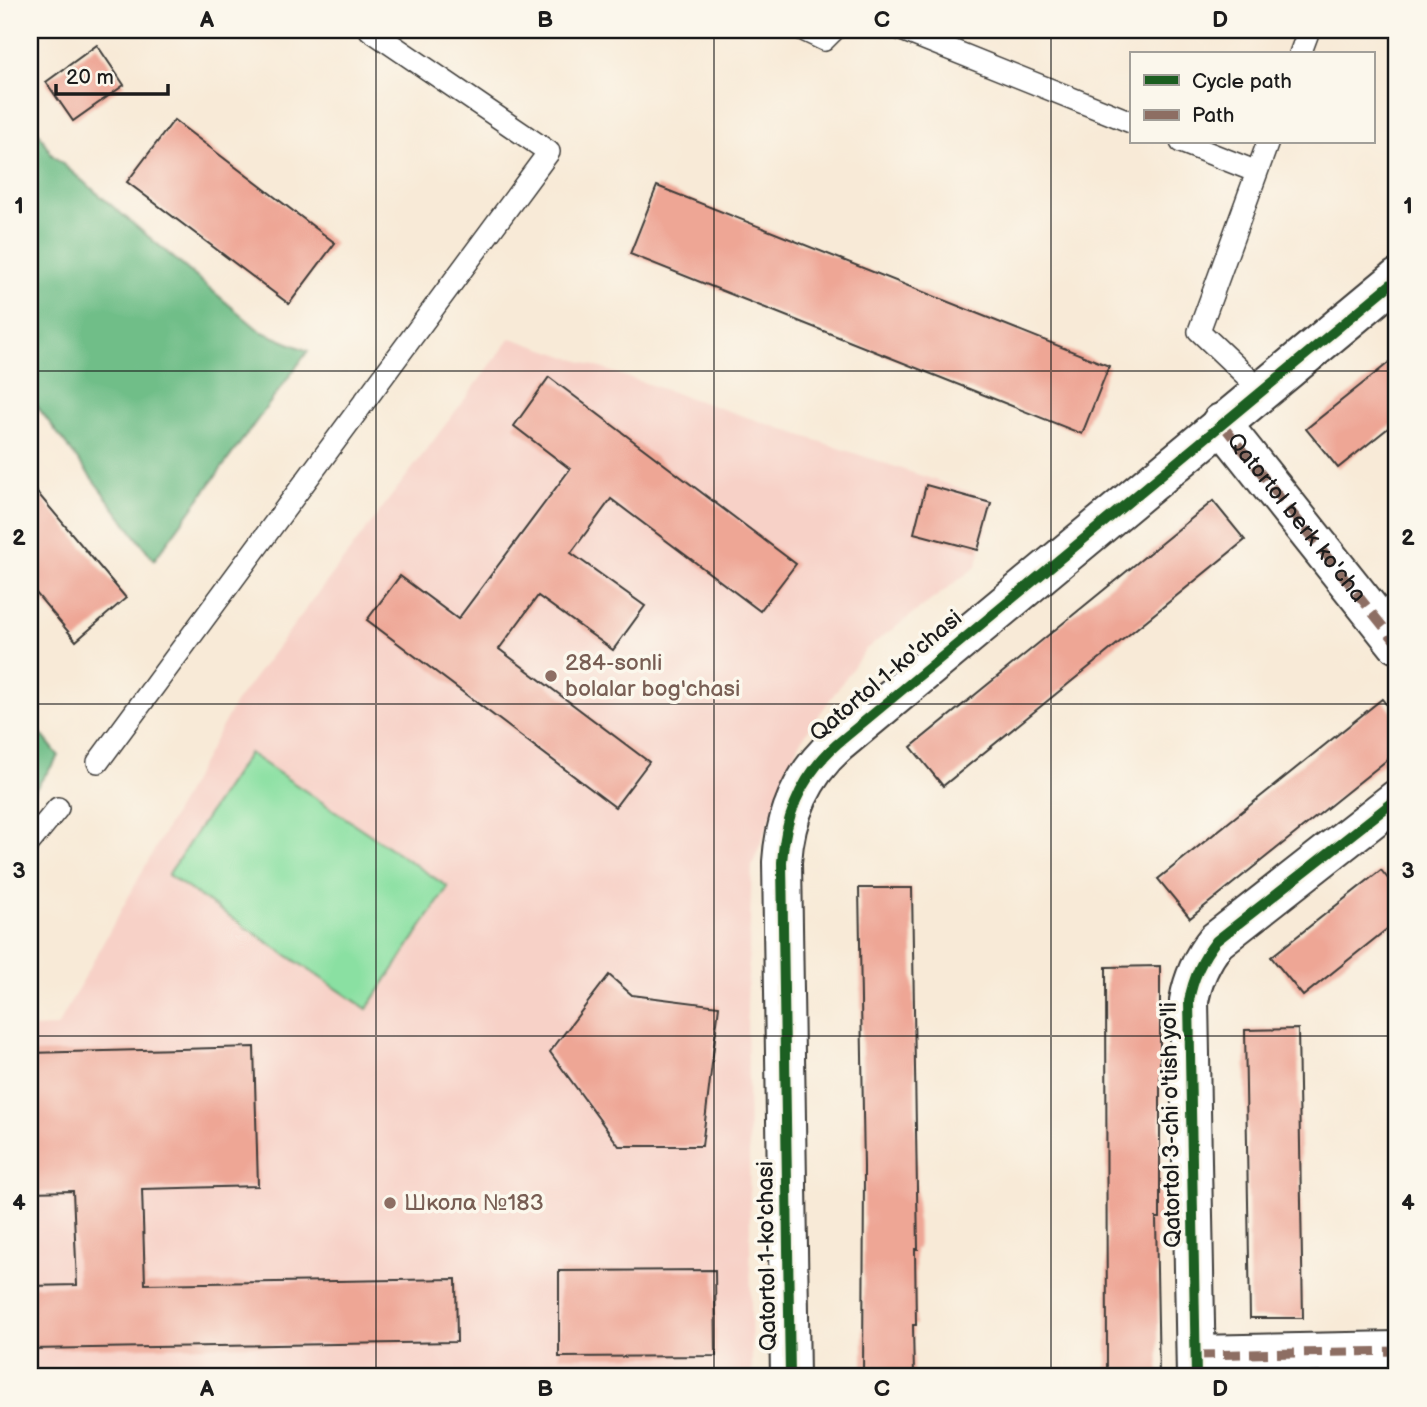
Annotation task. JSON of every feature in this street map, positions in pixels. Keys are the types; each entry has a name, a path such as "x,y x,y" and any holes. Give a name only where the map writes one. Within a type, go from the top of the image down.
{"street":[{"name":"Qatortol 1-ko'chasi","path":"790,1377 782,862 786,832 798,793 820,758 1397,279"},
{"name":"Qatortol berk ko'cha","path":"1221,423 1397,644"},
{"name":"Qatortol 3-chi o'tish yo'li","path":"1196,1366 1189,1001 1192,981 1216,941 1397,799"},
{"path":"1196,1366 1397,1351"}],"lane":[{"path":"98,762 549,152 370,30"},
{"path":"803,30 824,40 834,30"},
{"path":"902,30 1130,122"},
{"path":"1301,52 1309,30"},
{"path":"1186,144 1256,172"},
{"path":"1261,390 1199,331 1267,144"},
{"path":"30,842 58,808"}],"shaded area":[{"path":"511,338 994,500 976,567 866,649 799,743 752,866 747,1006 752,1377 30,1377 30,1028 57,1027 235,703"}],"green space":[{"path":"30,118 52,155 260,331 308,351 154,560 30,397"},
{"path":"30,720 59,756 30,796"},
{"path":"249,753 448,887 367,1009 168,875"}],"building":[{"path":"97,45 124,85 73,121 46,82"},
{"path":"174,120 335,243 289,304 127,182"},
{"path":"657,186 1109,366 1082,434 630,254"},
{"path":"1397,356 1397,421 1338,468 1306,429"},
{"path":"549,377 796,564 760,611 611,499 571,553 645,606 613,650 538,596 499,649 649,762 615,807 367,620 400,576 458,619 570,469 514,426"},
{"path":"30,484 126,598 76,641 30,586"},
{"path":"926,485 991,503 978,550 914,533"},
{"path":"1213,501 1245,540 943,786 911,747"},
{"path":"1382,699 1397,718 1397,752 1190,918 1158,879"},
{"path":"1381,870 1397,890 1397,921 1303,996 1271,957"},
{"path":"859,888 912,888 918,1249 915,1249 914,1377 863,1377 864,1167"},
{"path":"1160,966 1160,1218 1156,1218 1159,1377 1107,1377 1106,967"},
{"path":"609,975 632,995 719,1006 702,1146 619,1146 550,1052"},
{"path":"1298,1029 1303,1318 1250,1318 1245,1030"},
{"path":"254,1047 258,1186 142,1189 145,1284 456,1279 457,1342 30,1349 30,1286 77,1285 73,1191 30,1192 30,1053"},
{"path":"715,1270 716,1356 559,1357 559,1271"}],"marked path":[{"path":"1221,423 1397,644"},
{"path":"1196,1355 1397,1351"}],"cycle path":[{"path":"790,1377 782,862 791,813 805,783 837,744 1397,279"},
{"path":"1196,1377 1189,1001 1195,977 1216,941 1397,799"}],"place":[{"name":"284-sonli bolalar bog'chasi","path":"551,676"},
{"name":"Школа №183","path":"390,1203"}]}
